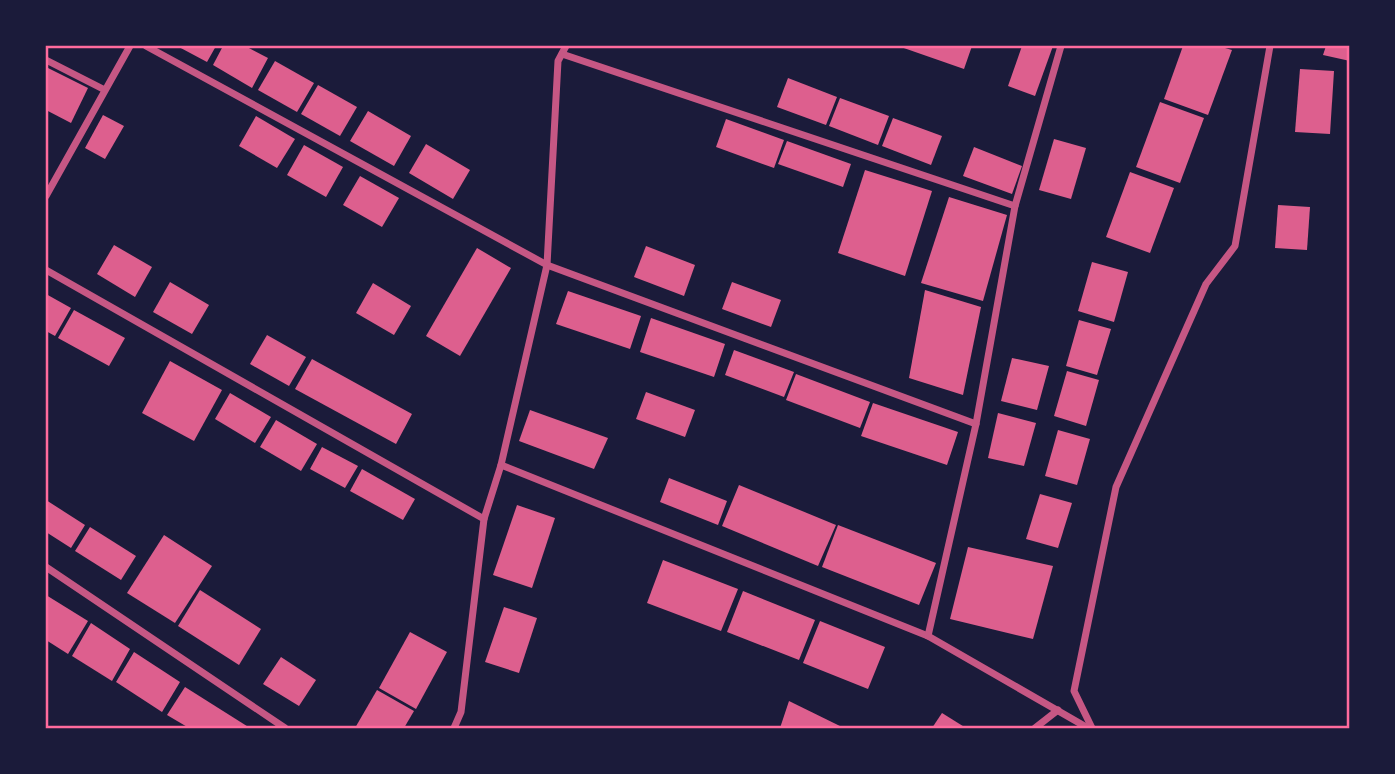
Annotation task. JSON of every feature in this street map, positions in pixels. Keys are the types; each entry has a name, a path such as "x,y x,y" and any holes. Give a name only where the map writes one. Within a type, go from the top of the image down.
{"street":[{"path":"46,196 103,89 130,46"},
{"path":"146,46 547,265 976,424"},
{"path":"454,729 461,712 485,519 547,265 558,61 566,46"},
{"path":"928,636 976,424 1015,206 1061,46"},
{"path":"1090,729 1074,691 1116,487 1206,284 1235,246 1270,46"},
{"path":"562,54 1015,206"},
{"path":"46,60 103,89"},
{"path":"46,270 485,519"},
{"path":"500,465 928,636 1090,729"},
{"path":"46,566 285,729"},
{"path":"1035,729 1058,710"}],"building":[{"path":"177,46 216,46 207,62"},
{"path":"223,46 245,46 268,58 252,88 213,65"},
{"path":"898,46 972,46 964,69"},
{"path":"1022,46 1053,46 1035,96 1008,86"},
{"path":"1183,46 1218,46 1232,50 1208,115 1164,99"},
{"path":"1326,46 1350,46 1350,61 1323,55"},
{"path":"275,61 314,83 297,112 258,90"},
{"path":"46,67 88,88 71,123 46,110"},
{"path":"1300,69 1334,71 1330,134 1295,132"},
{"path":"788,78 837,97 826,125 777,107"},
{"path":"318,85 357,107 340,136 301,114"},
{"path":"840,98 889,116 878,145 829,126"},
{"path":"1160,102 1204,118 1180,183 1136,167"},
{"path":"368,111 411,136 394,166 350,141"},
{"path":"103,115 124,126 105,159 85,148"},
{"path":"256,116 295,139 277,168 239,146"},
{"path":"893,118 942,136 931,165 882,146"},
{"path":"726,119 784,140 774,168 716,147"},
{"path":"1054,139 1086,148 1071,199 1039,190"},
{"path":"787,141 851,164 843,187 778,164"},
{"path":"426,144 470,170 453,199 409,173"},
{"path":"304,145 343,167 326,197 287,175"},
{"path":"974,147 1022,166 1012,194 963,176"},
{"path":"865,170 932,191 905,276 838,253"},
{"path":"1130,172 1174,188 1150,253 1106,237"},
{"path":"360,176 399,198 382,227 343,205"},
{"path":"949,197 1007,215 983,301 921,283"},
{"path":"1278,205 1310,207 1307,250 1275,248"},
{"path":"114,245 152,267 135,297 97,274"},
{"path":"646,246 695,265 684,296 634,277"},
{"path":"477,248 511,268 460,356 426,336"},
{"path":"1092,262 1128,272 1114,322 1078,311"},
{"path":"170,282 209,305 192,334 153,312"},
{"path":"732,282 781,300 771,327 722,309"},
{"path":"373,283 411,306 394,335 356,313"},
{"path":"925,290 981,307 963,395 909,378"},
{"path":"568,291 641,316 630,349 556,324"},
{"path":"46,294 71,308 55,336 46,331"},
{"path":"74,310 125,338 109,366 58,338"},
{"path":"651,318 725,344 714,377 640,352"},
{"path":"1079,320 1111,329 1097,375 1066,366"},
{"path":"267,335 306,357 289,386 250,364"},
{"path":"734,350 794,372 784,397 725,375"},
{"path":"1012,358 1049,366 1037,410 1001,401"},
{"path":"312,359 412,414 396,444 295,389"},
{"path":"170,361 222,390 194,441 142,413"},
{"path":"1067,371 1099,380 1086,426 1054,416"},
{"path":"796,374 870,402 860,428 786,400"},
{"path":"646,392 695,410 685,437 636,419"},
{"path":"230,393 271,417 255,443 215,419"},
{"path":"873,403 958,432 947,465 861,436"},
{"path":"530,410 608,438 594,469 519,441"},
{"path":"998,413 1036,423 1024,466 988,458"},
{"path":"276,420 317,444 301,471 260,447"},
{"path":"1058,430 1090,439 1077,485 1045,476"},
{"path":"322,447 358,466 345,488 310,469"},
{"path":"362,469 415,499 403,520 350,491"},
{"path":"669,478 727,501 718,525 660,502"},
{"path":"739,485 836,525 818,566 722,526"},
{"path":"1040,494 1072,503 1058,548 1026,539"},
{"path":"46,500 85,525 71,548 46,532"},
{"path":"517,505 555,518 532,588 493,575"},
{"path":"838,525 936,563 919,605 822,567"},
{"path":"90,527 136,556 121,580 75,551"},
{"path":"164,535 212,566 175,623 127,593"},
{"path":"968,547 1053,566 1033,639 950,619"},
{"path":"663,560 738,589 721,631 647,603"},
{"path":"200,590 261,629 239,665 178,626"},
{"path":"743,591 815,620 799,660 727,632"},
{"path":"46,595 88,621 68,654 46,640"},
{"path":"504,607 537,618 519,673 485,662"},
{"path":"820,621 885,647 868,689 803,663"},
{"path":"91,623 130,649 112,681 72,656"},
{"path":"410,632 447,652 416,709 379,688"},
{"path":"134,652 180,682 162,712 116,682"},
{"path":"281,657 316,680 299,706 263,684"},
{"path":"185,687 250,728 189,728 167,715"},
{"path":"377,690 414,711 404,728 355,728"},
{"path":"789,701 844,728 780,728"},
{"path":"942,713 966,728 932,728"}]}
